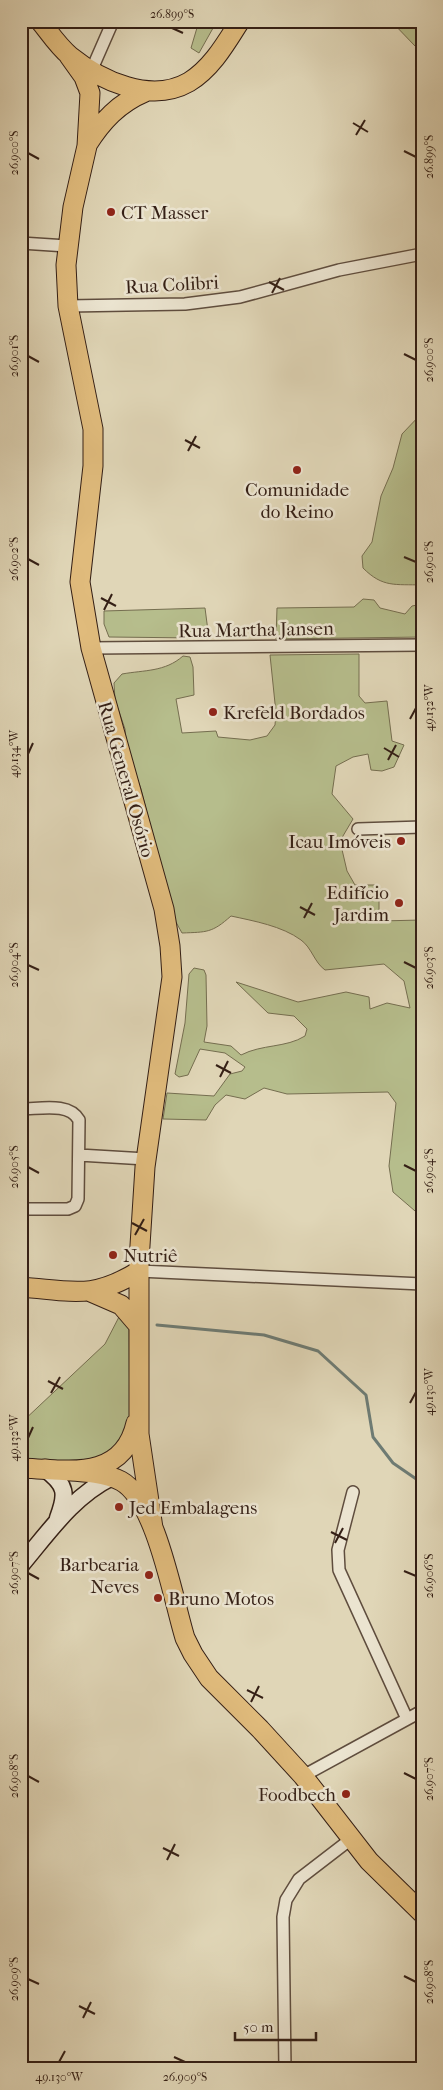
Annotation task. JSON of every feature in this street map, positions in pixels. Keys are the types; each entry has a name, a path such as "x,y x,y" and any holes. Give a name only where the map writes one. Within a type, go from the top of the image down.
{"main road":[{"path":"40,21 70,56 121,85 145,92 176,88 189,81 212,62 240,21"},
{"name":"Rua General Osório","path":"70,56 84,76 90,93 87,146 67,246 66,286 68,306 94,429 93,466 80,582 91,648 164,909 170,946 172,977 167,1024 146,1160 139,1271 139,1434 153,1528"},
{"name":"Rua General Osório","path":"87,146 107,116 130,98 145,92"},
{"path":"21,1287 91,1292 114,1286 139,1271"},
{"path":"91,1292 120,1305 139,1326"},
{"name":"Rua General Osório","path":"45,1469 90,1468 115,1460 130,1444 138,1415"},
{"path":"21,1565 57,1520 87,1492 124,1468 139,1434"},
{"path":"21,1468 45,1469 57,1478 64,1489 64,1502 57,1520"},
{"name":"Rua General Osório","path":"45,1469 112,1477 133,1490 142,1501 153,1528 185,1638 192,1654 210,1678 260,1728 303,1776 369,1861 422,1913"}],"street":[{"path":"92,69 113,21"},
{"path":"21,243 67,246"},
{"name":"Rua Colibri","path":"68,306 186,304 240,297 339,270 422,254"},
{"name":"Rua Martha Jansen","path":"91,648 422,645"},
{"path":"358,829 422,828"},
{"path":"21,1109 66,1109 75,1113 79,1120 78,1199 74,1206 68,1209 21,1209"},
{"path":"79,1155 146,1160"},
{"path":"139,1271 422,1284"},
{"path":"353,1492 338,1550 339,1570 407,1719"},
{"path":"303,1776 422,1711"},
{"path":"284,2069 283,1917 286,1900 299,1880 352,1840"}],"green space":[{"path":"199,21 217,21 199,53 191,48"},
{"path":"391,21 422,21 422,47 415,46"},
{"path":"422,413 422,585 390,584 377,579 363,568 362,556 372,542 381,496 393,468 402,434"},
{"path":"363,599 374,600 380,608 405,614 412,606 422,604 422,637 276,639 277,608 354,607"},
{"path":"205,608 208,631 198,638 109,637 104,624 104,611"},
{"path":"359,654 359,696 365,703 387,701 392,741 404,745 394,767 382,771 371,770 368,754 353,757 336,766 332,794 353,819 340,841 347,871 355,885 379,885 379,921 422,920 422,1217 393,1192 389,1166 396,1103 388,1092 287,1094 264,1088 245,1099 226,1095 215,1105 206,1120 163,1119 167,1093 214,1096 230,1074 242,1071 245,1067 225,1053 200,1049 188,1075 179,1077 175,1074 185,1023 189,974 194,968 204,970 206,975 207,1026 204,1042 231,1046 241,1055 257,1049 298,1040 305,1036 307,1029 294,1016 268,1013 236,982 298,1002 346,992 369,997 370,1009 387,1003 410,1008 404,981 384,964 325,970 305,943 277,928 231,916 214,929 182,933 172,915 141,789 127,750 125,729 115,700 114,683 122,674 162,668 183,656 190,657 193,667 194,695 176,699 182,733 216,731 218,737 250,740 267,736 275,725 276,713 270,655"},
{"path":"120,1315 129,1329 130,1429 126,1442 98,1463 21,1460 21,1423 105,1344"}],"waterway":[{"path":"157,1325 264,1335 318,1351 366,1395 373,1437 393,1463 422,1483"}],"place":[{"name":"CT Masser","path":"111,212"},
{"name":"Comunidade do Reino","path":"297,470"},
{"name":"Krefeld Bordados","path":"213,712"},
{"name":"Icau Imóveis","path":"401,841"},
{"name":"Edifício Jardim","path":"399,903"},
{"name":"Nutriê","path":"113,1255"},
{"name":"Jed Embalagens","path":"119,1507"},
{"name":"Barbearia Neves","path":"149,1575"},
{"name":"Bruno Motos","path":"158,1598"},
{"name":"Foodbech","path":"346,1794"}]}
